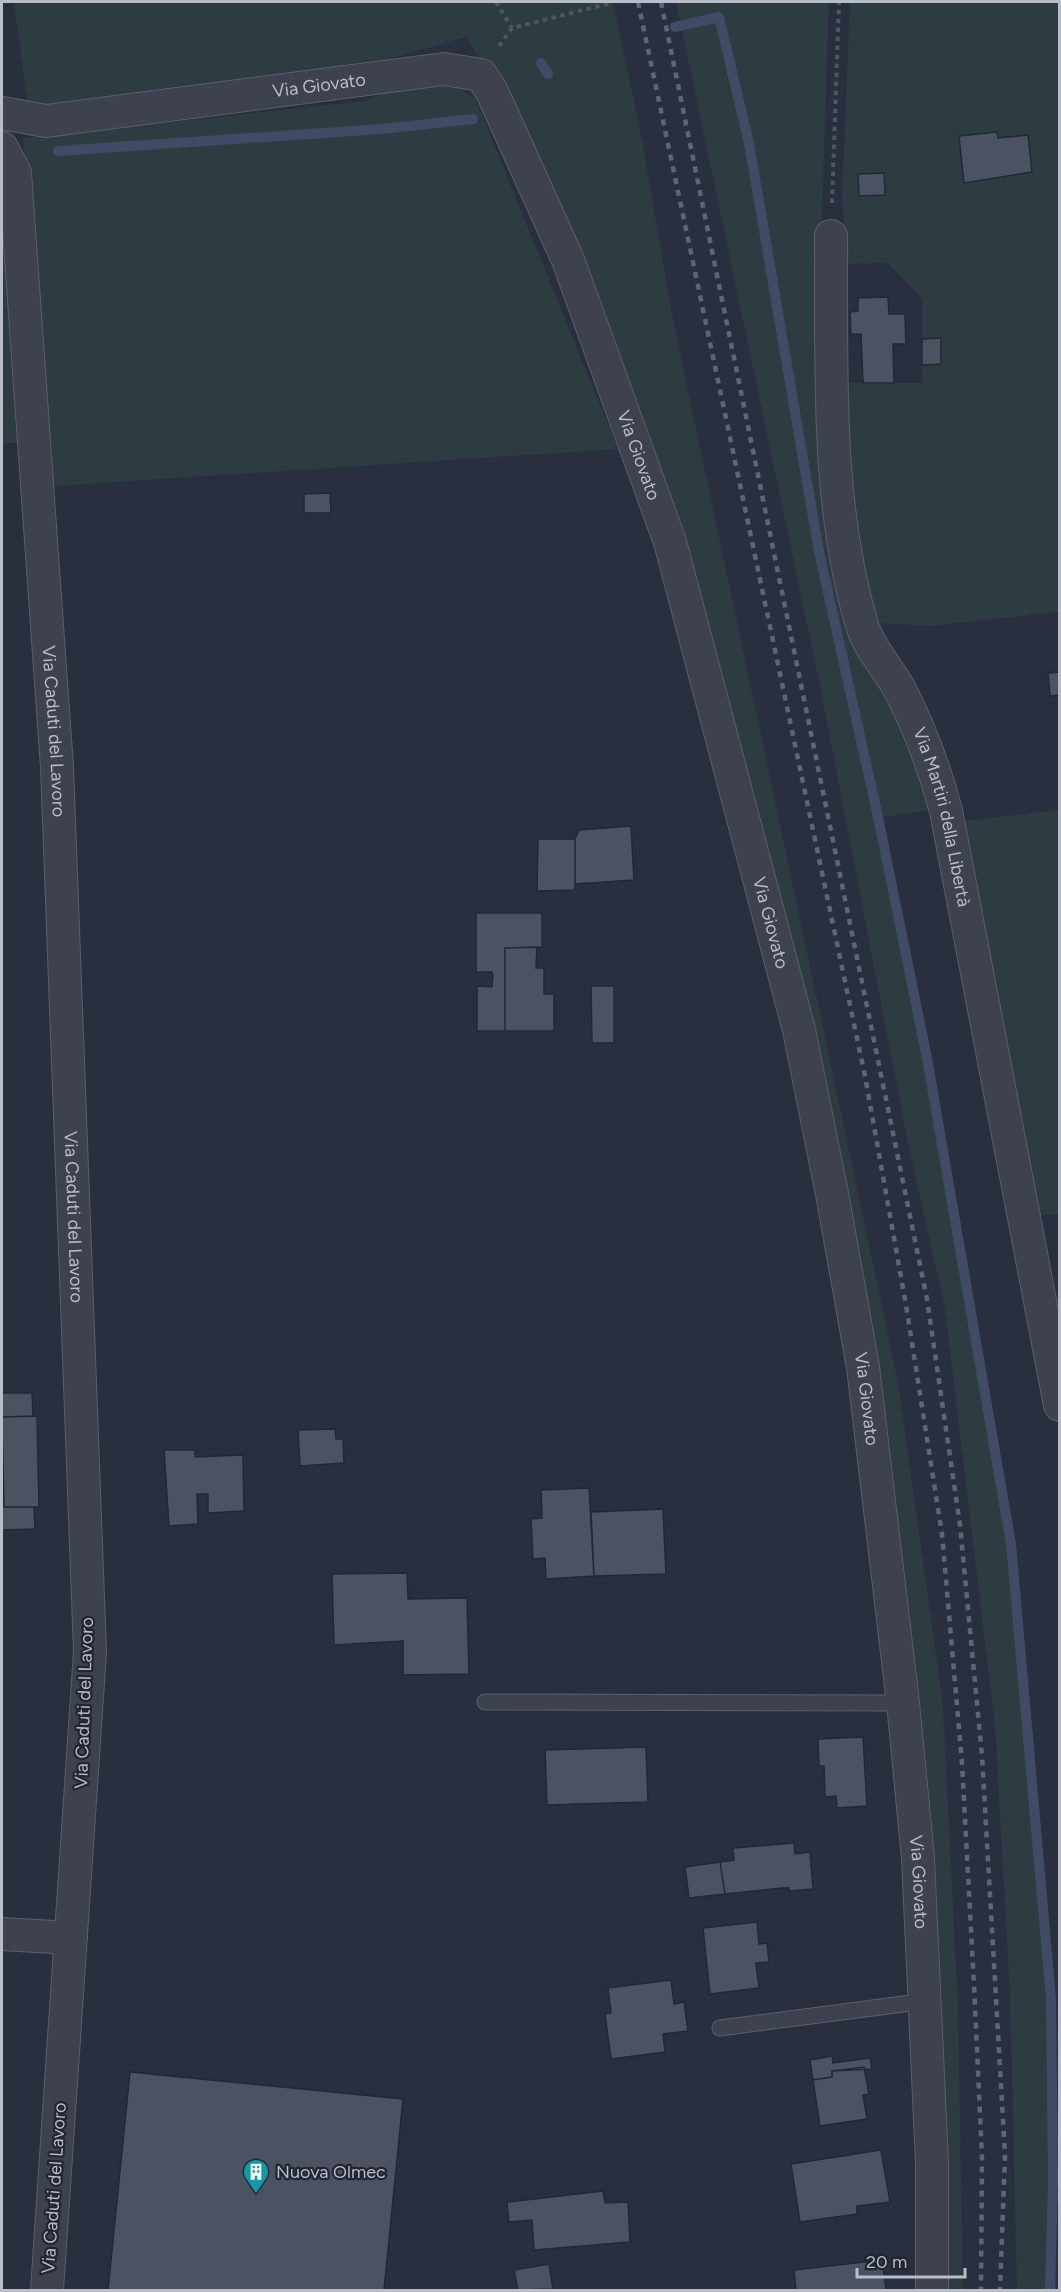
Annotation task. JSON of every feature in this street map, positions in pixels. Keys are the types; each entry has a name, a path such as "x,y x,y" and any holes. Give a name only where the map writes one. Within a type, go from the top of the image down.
{"street":[{"name":"Via Giovato","path":"2,113 46,121 444,69 481,75 492,92 568,260 670,542 796,1018 833,1199 863,1367 903,1703 918,1858 932,2163 932,2290"},
{"name":"Via Caduti del Lavoro","path":"2,148 15,173 57,767 90,1652 47,2290"},
{"name":"Via Martiri della Libertà","path":"831,236 833,415 842,546 862,629 900,690 932,759 946,811 1059,1405"},
{"path":"2,1934 71,1938"}],"lane":[{"path":"485,1702 903,1703"},
{"path":"720,2028 926,2001"}],"path":[{"path":"496,2 512,27 611,3"},
{"path":"831,236 839,2"}],"shaded area":[{"path":"14,2 613,2 642,139 672,315 898,1382 943,1705 958,2008 963,2290 942,2290 941,2162 808,1029 553,201 467,37 345,71 28,108"},
{"path":"676,2 829,2 821,241 824,388 887,681 936,809 878,818 927,1058 1011,1544 1051,1999 1053,2180 1057,2181 1056,2290 1017,2290 1010,1995 995,1726 945,1309 908,1144 820,686"},
{"path":"850,2 1059,2 1059,612 932,626 871,623 852,497 847,383 922,383 922,299 888,263 847,264 842,194"},
{"path":"452,82 476,100 618,449 54,486 23,138 364,101 408,85"},
{"path":"2,174 24,443 2,443"},
{"path":"1059,810 1059,1214 1036,1216 955,822"}],"building":[{"path":"997,132 998,138 1028,135 1032,172 964,183 959,136"},
{"path":"884,173 885,195 859,196 858,174"},
{"path":"888,297 889,314 905,314 906,344 893,344 894,383 863,383 861,334 851,334 850,312 858,311 858,298"},
{"path":"941,338 941,364 922,365 922,339"},
{"path":"330,493 331,513 304,513 304,494"},
{"path":"1060,672 1060,695 1050,696 1048,673"},
{"path":"631,826 634,880 575,884 575,839 579,830"},
{"path":"538,839 575,839 575,890 537,891"},
{"path":"476,913 542,913 542,947 505,948 505,1031 477,1031 477,986 492,987 493,975 492,972 476,972"},
{"path":"537,947 536,968 544,968 544,994 554,994 554,1031 505,1031 505,948"},
{"path":"591,986 614,986 614,1043 592,1043"},
{"path":"2,1393 32,1393 33,1416 2,1417"},
{"path":"37,1416 39,1507 4,1507 2,1417"},
{"path":"335,1429 336,1439 343,1439 344,1463 300,1466 298,1430"},
{"path":"164,1450 195,1450 195,1457 243,1455 244,1511 208,1513 208,1494 197,1494 198,1524 169,1526"},
{"path":"589,1488 594,1576 546,1579 545,1558 533,1559 531,1519 542,1518 541,1490"},
{"path":"2,1505 4,1507 34,1507 35,1529 2,1530"},
{"path":"663,1509 666,1574 594,1576 591,1512"},
{"path":"407,1573 408,1599 467,1598 469,1674 403,1675 403,1641 334,1645 332,1574"},
{"path":"863,1737 867,1806 837,1808 836,1796 825,1797 824,1766 819,1766 818,1739"},
{"path":"646,1747 648,1802 547,1805 545,1750"},
{"path":"794,1843 795,1854 810,1852 813,1889 789,1891 789,1888 782,1888 725,1894 720,1862 734,1860 733,1848"},
{"path":"720,1862 725,1894 689,1898 685,1867"},
{"path":"757,1922 759,1944 767,1943 769,1962 756,1963 759,1988 710,1994 703,1928"},
{"path":"671,1980 674,2004 684,2002 688,2031 663,2034 665,2052 611,2059 605,2014 611,2013 608,1988"},
{"path":"832,2056 833,2063 870,2058 872,2069 832,2071 832,2077 813,2080 810,2060"},
{"path":"864,2067 869,2094 863,2095 867,2119 820,2126 813,2080 832,2077 832,2071"},
{"name":"Nuova Olmec","path":"130,2072 403,2099 384,2290 108,2290"},
{"path":"881,2150 890,2202 857,2206 857,2214 800,2222 791,2164"},
{"path":"603,2191 605,2203 628,2202 630,2242 534,2250 532,2220 509,2222 507,2202"},
{"path":"882,2260 886,2290 796,2290 794,2270"},
{"path":"549,2264 553,2289 518,2290 514,2270"}],"waterway":[{"path":"675,27 719,17 749,143 819,552 878,817 927,1058 1011,1544 1051,1999 1053,2180 1050,2290"},
{"path":"541,63 548,74"},
{"path":"58,151 382,129 473,119"}],"railway":[{"path":"638,2 865,1076 906,1305 942,1534 962,1763 974,1985 982,2157 981,2290"},
{"path":"661,2 927,1299 960,1525 982,1756 1005,2155 1000,2290"}],"place":[{"name":"Nuova Olmec","path":"256,2195"}]}
